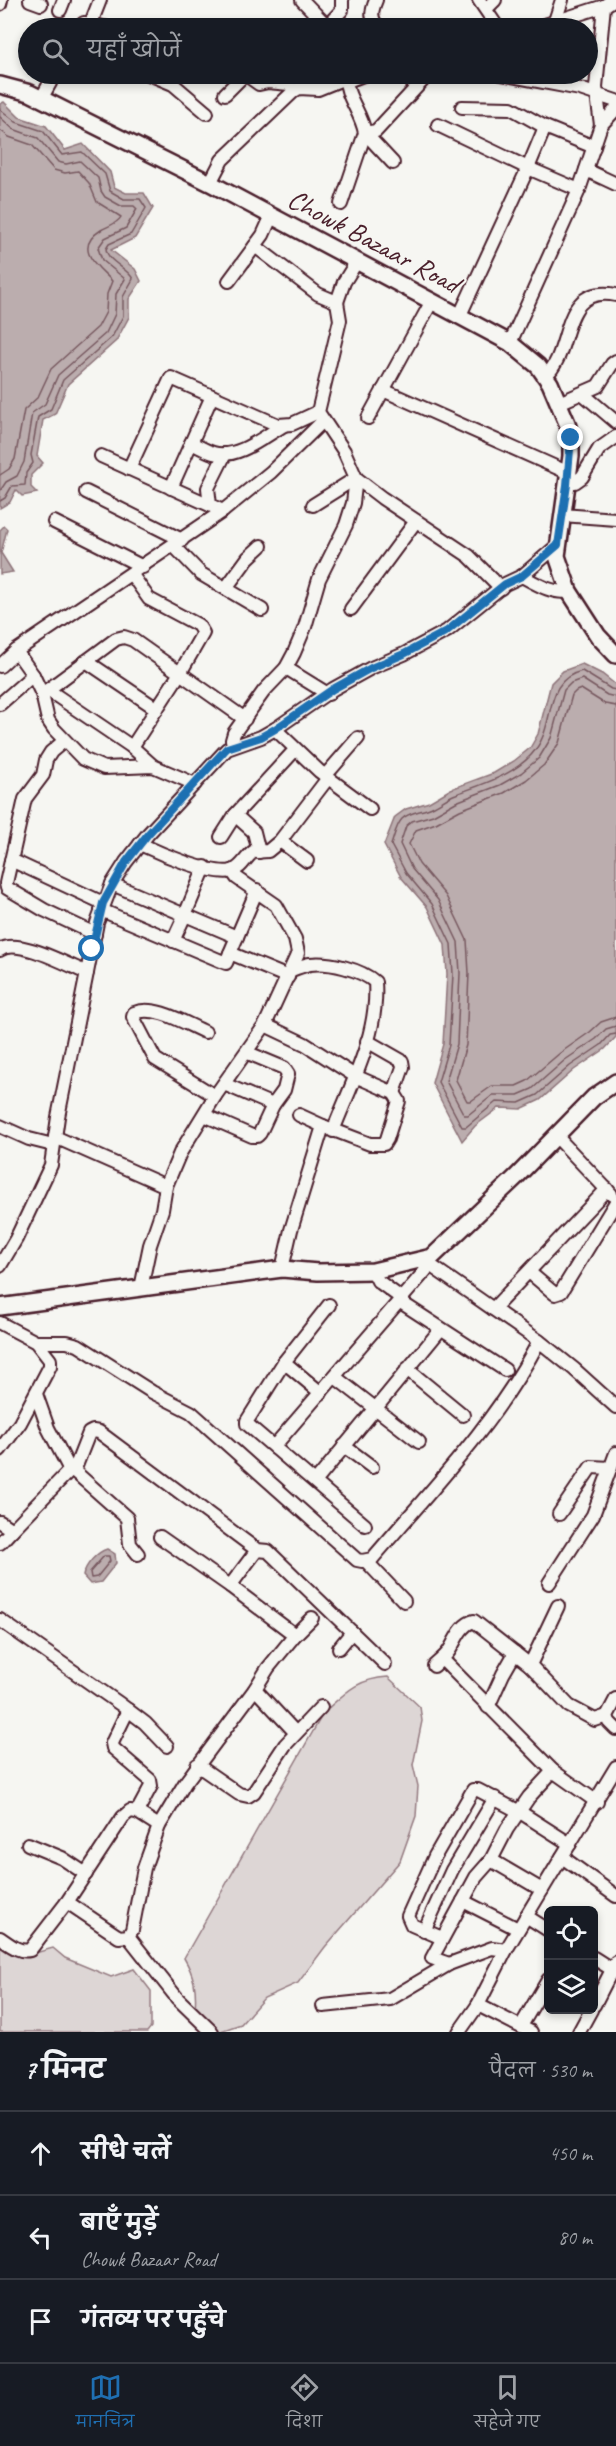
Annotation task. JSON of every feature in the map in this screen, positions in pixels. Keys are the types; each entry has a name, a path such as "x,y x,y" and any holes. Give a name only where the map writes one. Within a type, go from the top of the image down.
{"main road":[{"name":"Chowk Bazaar Road","path":"0,86 30,93 210,183 460,315 510,343 538,366 559,404 571,438 568,477 557,551"},
{"path":"557,551 569,591 598,636 616,655"},
{"path":"0,1307 282,1269 318,1272 373,1271 431,1261 594,1097 616,1082"}],"street":[{"path":"93,18 100,0"},
{"path":"302,0 319,18"},
{"path":"335,18 342,10 342,0"},
{"path":"371,18 371,11 376,0"},
{"path":"556,18 562,0"},
{"path":"487,3 494,18"},
{"path":"564,18 608,3 598,73"},
{"path":"41,99 49,84"},
{"path":"173,84 207,112"},
{"path":"225,94 235,84"},
{"path":"210,183 222,160 291,84"},
{"path":"293,84 299,88 318,89 330,84"},
{"path":"346,84 349,100 365,133 393,163"},
{"path":"365,133 376,131 421,84"},
{"path":"560,84 616,101"},
{"path":"510,343 579,190 594,147 601,125 596,84"},
{"path":"462,107 512,108 545,127 594,147"},
{"path":"601,125 616,110"},
{"path":"438,125 579,190"},
{"path":"460,315 545,127"},
{"path":"341,204 365,133"},
{"path":"586,170 616,184"},
{"path":"229,281 263,235 272,216"},
{"path":"255,246 318,294 337,302"},
{"path":"0,666 16,651 223,512 271,472 320,416 340,320 337,302 344,282 357,261"},
{"path":"545,376 554,364 579,305 589,296 596,294 616,295"},
{"path":"368,418 432,301"},
{"path":"559,404 598,386 616,361"},
{"path":"129,469 171,378 271,423 292,424 320,416"},
{"path":"384,390 575,482 582,477 599,448 616,437"},
{"path":"583,394 616,422"},
{"path":"171,488 212,396"},
{"path":"320,416 344,451 356,478 469,556 501,588"},
{"path":"191,443 215,453 225,454 244,448 284,425"},
{"path":"210,505 208,488 225,454"},
{"path":"101,456 223,512"},
{"path":"313,505 356,478"},
{"path":"234,744 234,733 264,691 286,668 305,627 319,579 346,525 353,504 356,478"},
{"path":"86,492 178,543 201,574 262,610"},
{"path":"562,515 616,519"},
{"path":"351,609 416,521"},
{"path":"54,522 143,567"},
{"path":"226,588 248,558 261,546"},
{"path":"0,1266 16,1239 51,1165 87,973 102,907 112,884 140,844 216,759 234,744 246,742 275,729 371,668 404,654 447,631 501,588 557,551"},
{"path":"132,575 149,599 201,627 203,633 132,747"},
{"path":"522,576 542,586 563,592 569,591"},
{"path":"45,692 116,639 124,637 133,640 244,719"},
{"path":"16,651 45,692 132,747 153,766 195,784"},
{"path":"86,662 157,709"},
{"path":"286,668 328,694"},
{"path":"0,704 33,675"},
{"path":"45,692 48,720 64,741 83,759 95,765 114,768 153,766"},
{"path":"275,729 295,750 327,777 370,809"},
{"path":"140,844 177,861 232,871 242,866 253,852 268,851 280,841 358,738"},
{"path":"64,741 51,752 46,760 43,775 25,799 4,890 95,934"},
{"path":"221,837 235,816 295,750"},
{"path":"235,816 254,831 259,852"},
{"path":"280,841 307,861"},
{"path":"11,860 102,907 226,963 257,890"},
{"path":"173,940 205,867"},
{"path":"141,1288 150,1245 162,1210 166,1186 180,1153 215,1096 248,1053 265,1025 298,954 297,946 276,905 237,878 232,871"},
{"path":"112,884 237,937"},
{"path":"0,950 10,945 27,949 87,973"},
{"path":"297,946 324,965"},
{"path":"230,953 289,974 309,964 324,965 350,969 365,974 375,982 376,996 367,1041 355,1076 328,1128 291,1230 282,1269"},
{"path":"205,1032 155,1012 134,1013 155,1059 215,1096"},
{"path":"265,1025 305,1044 355,1076 394,1093 399,1101 384,1144 370,1144 299,1115"},
{"path":"367,1041 402,1061 403,1066 394,1093"},
{"path":"204,1115 257,1136 273,1105 287,1085 287,1070 248,1053"},
{"path":"224,1084 273,1105"},
{"path":"0,1126 30,1139 54,1141 166,1186"},
{"path":"529,1272 555,1294 561,1292 616,1200 555,1136"},
{"path":"493,1309 607,1190"},
{"path":"275,1448 431,1261 539,1341 616,1407"},
{"path":"373,1271 378,1281 440,1330 505,1370"},
{"path":"328,1305 284,1362 247,1424 316,1481 365,1526"},
{"path":"0,1323 36,1342 50,1360 50,1366 20,1423 0,1450"},
{"path":"316,1481 440,1330"},
{"path":"36,1342 67,1342 78,1345 152,1392 191,1412 357,1560 366,1561 372,1559 496,1410 525,1368 539,1341"},
{"path":"284,1362 321,1393"},
{"path":"408,1369 463,1414"},
{"path":"335,1377 419,1442"},
{"path":"36,1394 41,1411 72,1470 126,1518 130,1544 138,1554"},
{"path":"0,1543 72,1470 89,1433 99,1432 257,1550 268,1551 385,1664"},
{"path":"344,1446 372,1467"},
{"path":"549,1583 590,1522 616,1453"},
{"path":"560,1514 591,1467 611,1468"},
{"path":"0,1522 12,1530"},
{"path":"160,1536 295,1635"},
{"path":"230,1586 257,1550"},
{"path":"366,1561 404,1600"},
{"path":"530,1665 558,1606"},
{"path":"128,1936 132,1930 144,1868 159,1826 197,1765 255,1689 268,1668 312,1618"},
{"path":"0,1620 128,1710 145,1723 167,1746"},
{"path":"597,1802 553,1771 438,1662 467,1623 474,1621 530,1665 569,1706 595,1720 607,1716 616,1699"},
{"path":"339,1648 352,1632"},
{"path":"488,1707 502,1674 515,1653"},
{"path":"255,1689 295,1732"},
{"path":"197,1765 239,1794 248,1796 254,1792 295,1732 321,1707"},
{"path":"128,1710 112,1743 113,1748 150,1780 151,1786 137,1812"},
{"path":"607,1716 616,1729"},
{"path":"459,2032 478,2005 518,1929 597,1802 616,1767"},
{"path":"449,1964 432,1958 442,1938 476,1877 491,1860 507,1829 529,1797 553,1771"},
{"path":"442,1938 412,1925 408,1916 435,1856 470,1792 478,1790 495,1798 570,1844"},
{"path":"424,1931 448,1877 495,1798"},
{"path":"0,1938 24,1952 30,1950 67,1902 123,1817 130,1811 137,1812 159,1826"},
{"path":"28,1844 62,1858 86,1874"},
{"path":"562,1857 616,1895"},
{"path":"491,1860 542,1890"},
{"path":"463,1900 518,1929"},
{"path":"67,1902 118,1937 128,1936"},
{"path":"526,1916 544,1927"},
{"path":"128,1936 177,1998 212,2032"},
{"path":"323,2006 390,1999 449,1964 492,1948 506,1950"},
{"path":"598,1960 615,1968 598,1998"},
{"path":"478,2005 526,2029 544,1991"},
{"path":"579,2032 589,2014"}],"shaded area":[{"path":"388,1677 420,1707 422,1721 413,1765 418,1786 416,1816 400,1861 325,1947 298,1983 264,1998 241,2024 218,2032 195,2010 194,1982 184,1958 324,1712 360,1684 368,1680"},
{"path":"0,1946 21,1957 53,1948 65,1958 111,1977 134,1969 151,1991 151,2027 147,2032 0,2032"}],"water":[{"path":"4,102 19,117 46,126 65,150 83,144 110,172 114,187 126,193 144,193 153,208 135,238 111,250 135,269 141,281 129,299 129,317 116,341 68,384 55,414 43,420 37,456 43,463 31,475 31,487 37,493 22,496 16,490 10,502 0,508 0,104"},
{"path":"4,526 7,529 1,553 13,572 0,574 0,530"},
{"path":"582,664 602,674 616,685 616,1037 605,1049 574,1070 540,1100 521,1109 499,1108 475,1126 462,1141 432,1083 443,1044 447,974 445,945 427,907 401,877 384,845 395,817 406,809 429,802 451,789 494,773 530,748 538,734 551,683 563,671"},
{"path":"107,1549 115,1554 116,1563 101,1582 90,1584 83,1576 86,1568 96,1556"}],"route":[{"path":"92,949 103,903 126,862 148,834 227,748 261,737 333,689 447,631 505,584 522,576 558,545 571,456 571,438"}]}
